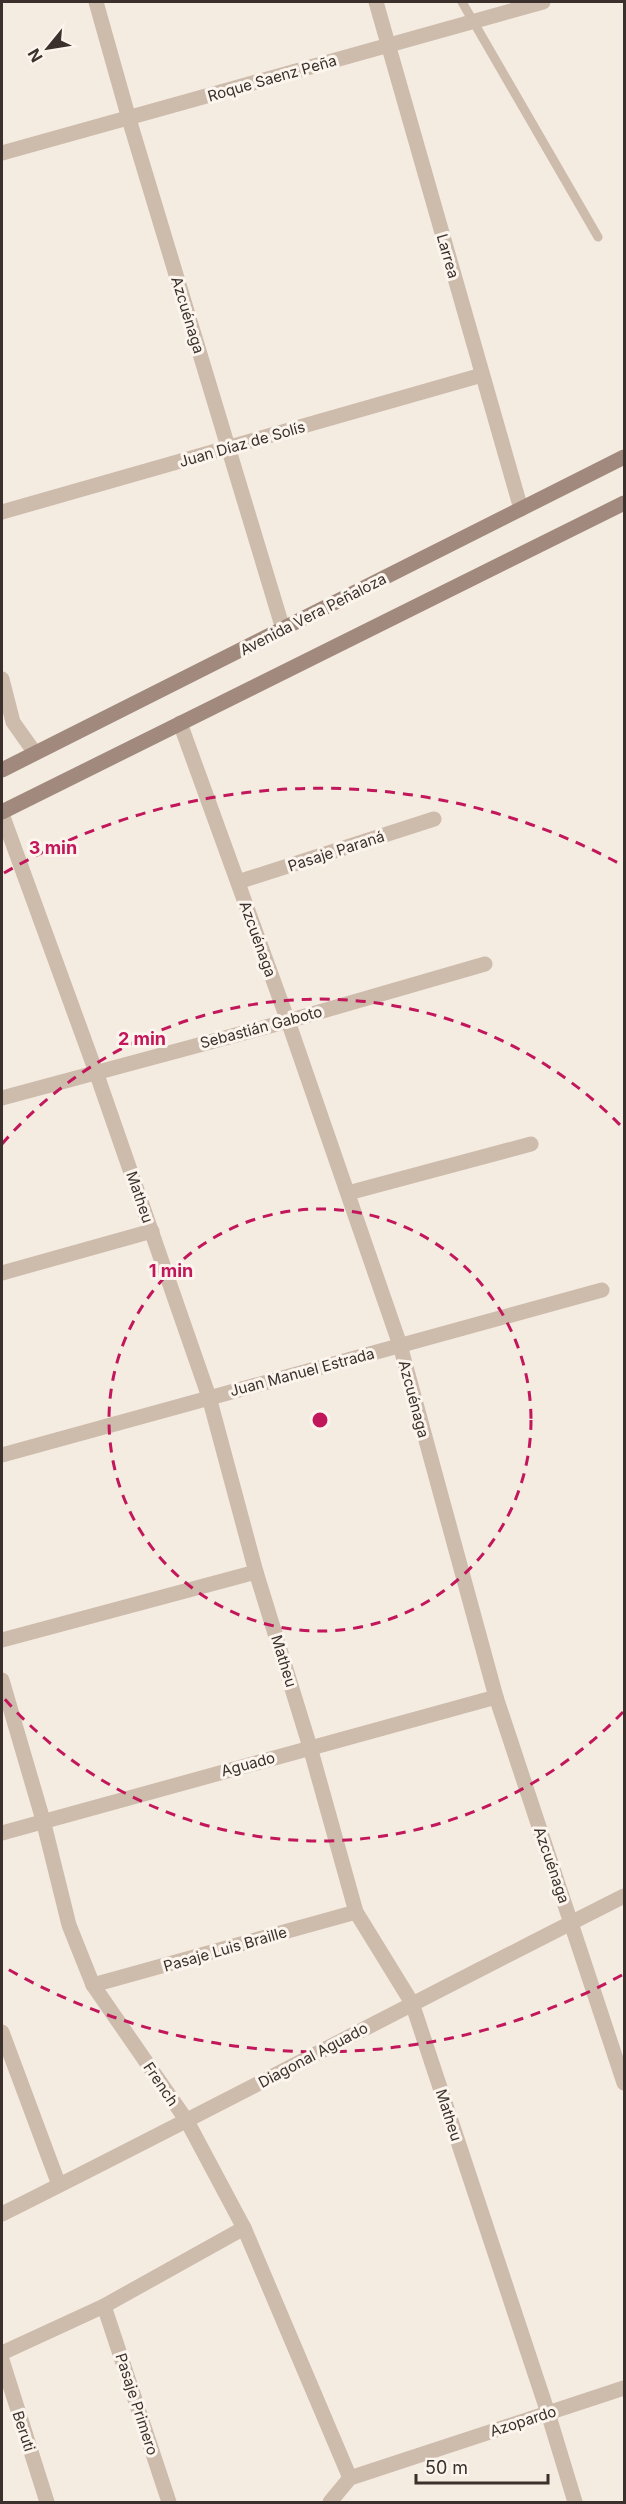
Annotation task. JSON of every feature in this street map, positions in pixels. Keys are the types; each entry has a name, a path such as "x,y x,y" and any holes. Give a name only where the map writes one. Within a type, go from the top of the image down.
{"main road":[{"name":"Avenida Vera Peñaloza","path":"2,770 624,457"},
{"path":"2,813 624,503"}],"street":[{"name":"Azcuénaga","path":"96,2 282,629"},
{"name":"Larrea","path":"376,2 521,509"},
{"name":"Roque Saenz Peña","path":"2,153 543,2"},
{"name":"Juan Díaz de Solís","path":"2,512 482,375"},
{"path":"2,679 13,722 34,753"},
{"name":"Azcuénaga","path":"180,723 288,1021 400,1345 496,1697 572,1923 620,2055 624,2083"},
{"name":"Matheu","path":"2,813 96,1072 209,1397 256,1572 310,1747 356,1912 412,2003 548,2413 575,2502"},
{"name":"Pasaje Paraná","path":"238,882 434,819"},
{"name":"Sebastián Gaboto","path":"2,1098 288,1021 485,964"},
{"path":"348,1193 531,1144"},
{"path":"2,1273 152,1232"},
{"name":"Juan Manuel Estrada","path":"2,1455 602,1290"},
{"path":"2,1640 256,1572"},
{"name":"French","path":"2,1680 43,1820 69,1925 93,1985 187,2121 244,2228 350,2478"},
{"name":"Aguado","path":"2,1833 496,1697"},
{"name":"Diagonal Aguado","path":"2,2214 624,1896"},
{"name":"Pasaje Luis Braille","path":"93,1985 356,1912"},
{"path":"2,2032 59,2185"},
{"path":"2,2353 104,2306 244,2228"},
{"name":"Pasaje Primero","path":"104,2306 170,2502"},
{"name":"Beruti","path":"2,2360 47,2502"},
{"name":"Azopardo","path":"350,2478 624,2388"},
{"path":"333,2501 350,2478"}],"lane":[{"path":"462,2 598,237"}]}
